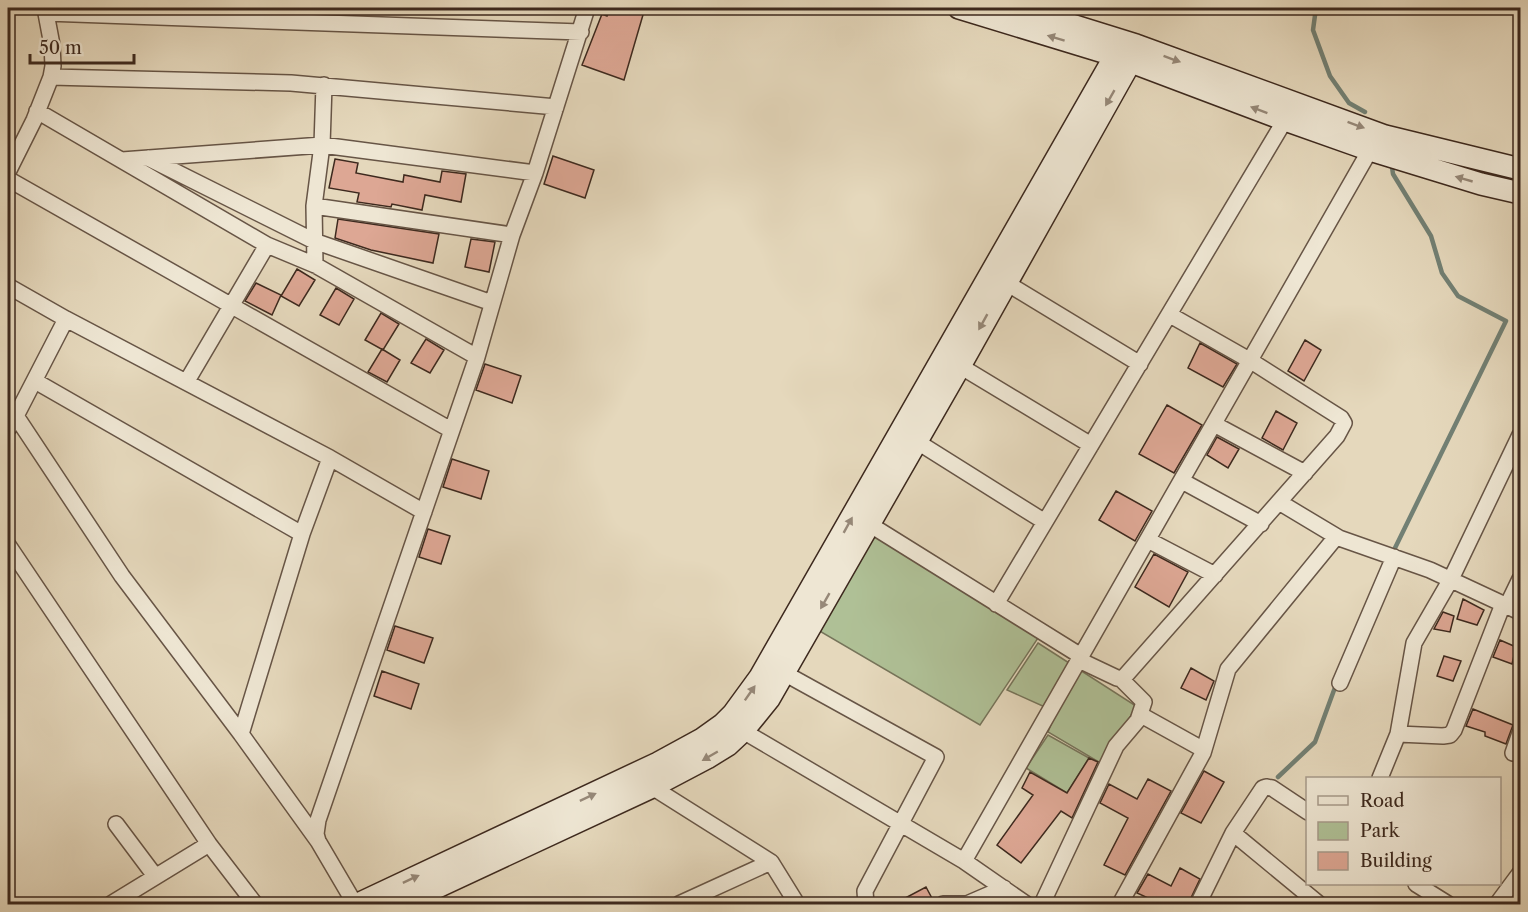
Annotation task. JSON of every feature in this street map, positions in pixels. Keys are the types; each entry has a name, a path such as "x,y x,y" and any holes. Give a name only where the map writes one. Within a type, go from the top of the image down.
{"street":[{"path":"318,841 316,834 318,820 477,357 512,235 535,173 587,8"},
{"path":"959,8 1125,51 1385,136 1521,170"},
{"path":"1017,8 1125,51 1285,120 1462,179 1521,193"},
{"path":"8,172 51,77 52,45 46,10 581,32"},
{"path":"401,904 652,787 718,751 743,731 769,699 960,366 1125,51"},
{"path":"66,319 12,422 122,576 318,841 357,904 658,763 702,739 733,714 766,667 1125,51"},
{"path":"51,77 291,83 556,107"},
{"path":"315,265 314,206 322,145 324,86"},
{"path":"37,111 267,245 315,265 477,357"},
{"path":"996,604 1285,120"},
{"path":"122,160 322,145 535,173"},
{"path":"963,861 1370,150"},
{"path":"148,158 314,241 492,303"},
{"path":"8,179 451,430"},
{"path":"314,206 512,235"},
{"path":"187,381 267,245"},
{"path":"1005,282 1140,364"},
{"path":"8,286 330,458 424,512"},
{"path":"1121,678 1261,524 1337,436 1344,423 1341,418 1251,361 1170,315"},
{"path":"960,366 1091,445"},
{"path":"35,381 302,534"},
{"path":"1214,424 1305,473"},
{"path":"1380,777 1398,734 1414,643 1451,579 1521,435"},
{"path":"916,441 1045,522"},
{"path":"241,734 302,534 330,458"},
{"path":"1182,481 1261,524"},
{"path":"1280,502 1336,537 1431,570 1510,607"},
{"path":"869,524 1080,658 1121,678 1144,702 1141,715 1116,746 1042,904"},
{"path":"1120,904 1204,750 1228,669 1336,537"},
{"path":"1148,540 1215,575"},
{"path":"8,545 209,844 255,904"},
{"path":"1340,683 1394,557"},
{"path":"1398,734 1443,736 1450,735 1454,730 1521,579"},
{"path":"784,673 936,757 865,891 866,904"},
{"path":"1141,715 1204,750"},
{"path":"743,731 963,861 1026,904"},
{"path":"1513,753 1521,733"},
{"path":"652,787 771,862 797,904"},
{"path":"1198,904 1233,833 1266,787 1272,788 1306,811"},
{"path":"116,824 155,876"},
{"path":"1233,833 1319,904"},
{"path":"111,904 209,844"},
{"path":"679,904 771,862"},
{"path":"1497,904 1521,873"},
{"path":"1418,885 1448,904"},
{"path":"943,904 967,904 1004,888"},
{"path":"1004,888 1012,904"}],"green space":[{"path":"869,524 1042,632 980,725 811,626"},
{"path":"1038,643 1136,706 1104,765 1048,732 1056,712 1007,690"},
{"path":"1048,735 1089,758 1067,793 1026,768"}],"building":[{"path":"611,8 645,8 624,80 582,65 602,14 607,16"},
{"path":"553,156 594,170 585,198 544,184"},
{"path":"335,159 358,163 356,173 403,182 404,175 440,182 442,171 466,174 461,202 425,195 422,210 392,204 391,207 357,202 359,193 329,188"},
{"path":"338,219 439,234 433,263 371,250 335,238"},
{"path":"471,239 495,242 489,272 465,267"},
{"path":"297,269 315,280 299,306 281,296"},
{"path":"256,283 281,295 272,315 245,301"},
{"path":"336,288 354,299 339,325 320,315"},
{"path":"381,313 399,324 383,350 365,340"},
{"path":"426,339 444,350 430,373 411,363"},
{"path":"1305,340 1321,350 1304,381 1288,371"},
{"path":"1200,343 1237,364 1223,387 1188,368"},
{"path":"382,349 400,360 387,382 368,372"},
{"path":"485,364 521,376 512,403 476,390"},
{"path":"1167,405 1202,425 1174,473 1139,454"},
{"path":"1276,411 1297,423 1283,450 1262,438"},
{"path":"1217,437 1239,449 1228,468 1207,455"},
{"path":"452,459 489,471 481,499 443,487"},
{"path":"1116,491 1152,511 1135,541 1099,520"},
{"path":"428,529 450,536 441,564 419,557"},
{"path":"1154,554 1188,572 1169,607 1135,587"},
{"path":"1463,599 1484,610 1477,625 1457,619"},
{"path":"1443,612 1454,616 1450,632 1434,629"},
{"path":"395,626 433,638 424,663 387,650"},
{"path":"1500,640 1516,647 1512,664 1493,657"},
{"path":"1444,656 1461,661 1453,681 1437,676"},
{"path":"1191,668 1214,681 1206,700 1181,688"},
{"path":"382,671 419,684 411,709 374,696"},
{"path":"1473,709 1513,725 1506,744 1485,736 1485,732 1466,726"},
{"path":"1089,758 1098,762 1072,818 1061,811 1021,863 997,845 1033,795 1022,788 1030,772 1067,793"},
{"path":"1204,771 1224,782 1201,823 1181,813"},
{"path":"1148,779 1171,791 1125,875 1104,865 1128,818 1100,803 1109,784 1137,799"},
{"path":"1180,868 1200,879 1188,904 1161,904 1137,893 1148,874 1171,886"},
{"path":"926,887 933,904 894,904"}],"waterway":[{"path":"1316,8 1313,30 1330,76 1349,103 1365,112"},
{"path":"1392,167 1393,174 1431,236 1442,273 1458,296 1506,321 1395,548"},
{"path":"1278,777 1315,742 1337,682"}]}
